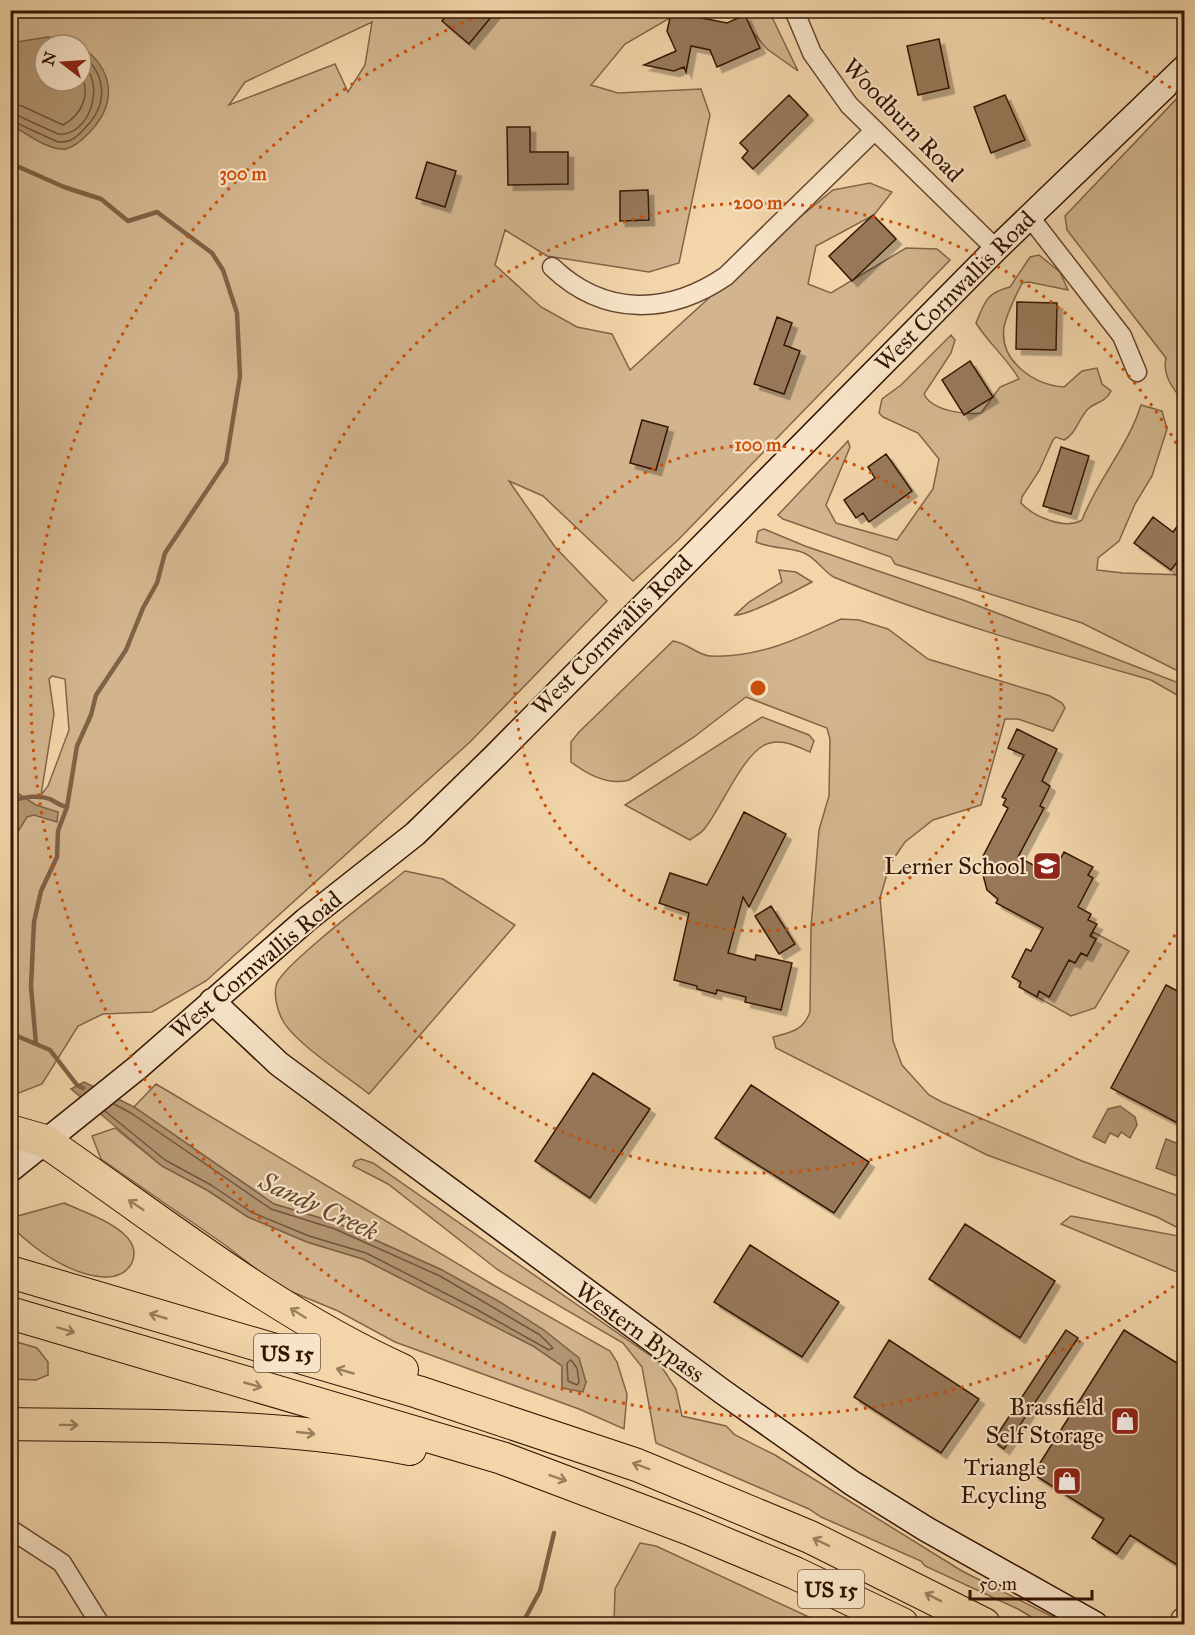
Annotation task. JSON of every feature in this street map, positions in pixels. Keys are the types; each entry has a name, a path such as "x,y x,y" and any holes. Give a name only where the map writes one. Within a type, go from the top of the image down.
{"highway":[{"path":"10,1131 45,1141 244,1279 355,1349 561,1438"},
{"name":"US 15","path":"10,1272 407,1389 637,1464 810,1537 984,1624"},
{"name":"US 15","path":"10,1313 502,1458 690,1528 795,1573 902,1624"},
{"path":"10,1424 242,1428 343,1438 457,1460 502,1458"}],"street":[{"name":"Woodburn Road","path":"794,10 804,38 821,68 849,105 996,249"},
{"name":"West Cornwallis Road","path":"10,1170 137,1068 306,920 415,834 1029,216 1185,68"},
{"path":"552,267 574,285 595,296 617,303 640,305 686,298 707,289 726,276 875,130"},
{"path":"1029,216 1122,336 1137,372"},
{"name":"Western Bypass","path":"212,1001 279,1064 723,1392 852,1483 926,1529 1095,1624"},
{"path":"10,1529 62,1563 99,1624"}],"shaded area":[{"path":"11,11 682,11 625,44 591,85 618,93 701,89 710,115 679,263 649,272 547,256 505,230 495,265 541,307 577,327 612,334 630,370 778,235 833,190 870,183 892,192 874,215 816,246 808,284 831,293 906,248 937,249 950,260 678,540 633,581 543,496 509,481 555,547 607,601 470,742 206,981 152,1012 103,1014 78,1026 42,1084 11,1096","holes":["372,22 365,65 348,92 335,64 229,105 245,82","52,676 65,679 69,730 48,786 41,795 54,714 49,679"]},
{"path":"735,11 769,11 798,71 767,49"},
{"path":"1184,91 1184,402 1172,387 1167,376 1166,358 1067,230 1065,216"},
{"path":"1039,255 1060,272 1068,290 1029,282 1022,283 1009,310 1004,327 1007,350 1021,369 1041,382 1064,387 1082,371 1097,368 1102,384 1111,391 1103,400 1088,409 1068,437 1064,440 1056,437 1053,440 1039,471 1022,497 1021,503 1034,513 1059,523 1075,523 1082,520 1088,505 1128,435 1141,405 1162,411 1167,429 1152,476 1135,504 1119,541 1098,558 1097,570 1184,575 1184,674 1082,623 895,564 891,557 783,519 778,515 848,441 850,447 826,505 836,523 897,540 933,489 939,459 918,433 879,413 882,399 901,385 951,335 955,340 951,353 924,394 934,404 950,411 981,413 1000,387 1019,379 976,323 987,299 996,292 1010,287 1030,257"},
{"path":"764,529 805,546 963,600 1184,685 1184,699 1151,680 953,620 836,578 804,553 756,542 758,531"},
{"path":"779,570 796,572 812,582 761,607 735,615 749,602 782,582"},
{"path":"841,619 859,620 888,629 928,659 1050,696 1062,703 1065,708 1053,731 1018,719 1005,719 981,805 933,820 905,842 890,864 880,898 893,1041 902,1065 929,1095 942,1102 1082,1161 1184,1198 1184,1231 1157,1217 987,1155 776,1048 773,1037 800,1027 810,1012 811,927 819,830 829,796 830,739 827,728 746,697 694,737 629,780 613,782 598,778 571,762 571,742 579,732 673,641 711,656 746,654 795,640"},
{"path":"762,717 809,735 814,741 810,752 780,742 761,747 734,780 704,830 690,840 625,805"},
{"path":"405,871 443,879 515,925 369,1094 322,1059 288,1028 279,1011 276,987 284,973 297,960"},
{"path":"1093,932 1129,951 1095,1008 1071,1016 1037,997 1039,991 1050,996 1064,969 1059,955 1075,963 1081,953 1087,956 1096,939 1091,936"},
{"path":"156,1084 495,1286 610,1351 617,1362 627,1394 624,1429 579,1409 395,1342 338,1311 278,1286 225,1245 101,1159 92,1136 115,1128 162,1166 207,1190 248,1217 307,1242 363,1259 533,1346 562,1366 562,1388 586,1382 442,1270 337,1223 274,1204 134,1107"},
{"path":"361,1159 373,1163 658,1361 676,1389 682,1416 726,1426 735,1435 775,1455 962,1571 1067,1624 1043,1624 1018,1609 925,1566 921,1561 821,1517 809,1509 656,1443 642,1367 623,1343 498,1270 388,1184 353,1166 355,1161"},
{"path":"64,1203 104,1221 125,1235 134,1250 134,1257 127,1270 113,1277 79,1272 42,1252 12,1227 18,1216"},
{"path":"1071,1216 1184,1237 1184,1275 1061,1224"},
{"path":"10,1340 37,1348 48,1362 48,1375 36,1380 11,1379"},
{"path":"640,1543 656,1546 824,1624 614,1624 615,1589"}],"water":[{"path":"33,39 33,93 93,93 93,56 100,66 106,76 108,87 105,110 89,133 73,146 66,149 52,147 37,141 11,125 11,43"},
{"path":"11,789 36,805 58,812 57,822 34,815 27,817 11,843"},
{"path":"84,1082 134,1107 274,1204 337,1223 442,1270 500,1302 544,1330 579,1358 586,1382 583,1392 562,1388 562,1366 533,1346 363,1259 307,1242 248,1217 207,1190 162,1166 71,1089"},
{"path":"1120,1106 1135,1117 1137,1125 1130,1138 1121,1132 1118,1137 1110,1133 1105,1143 1093,1137 1108,1109"},
{"path":"1166,1139 1184,1146 1184,1179 1156,1168"}],"building":[{"path":"451,10 497,10 469,44 442,21"},
{"path":"681,14 727,23 745,15 760,48 717,67 710,50 691,46 686,72 684,67 674,71 644,65 676,51 667,31 670,18"},
{"path":"939,39 949,88 918,95 907,46"},
{"path":"789,95 808,115 753,169 742,158 748,151 740,143"},
{"path":"1005,95 1025,140 991,153 974,107"},
{"path":"507,127 530,127 530,152 568,152 568,184 508,185"},
{"path":"427,162 456,171 445,207 416,198"},
{"path":"648,190 649,220 620,221 620,191"},
{"path":"873,215 896,239 852,281 829,256"},
{"path":"1017,302 1057,303 1056,350 1016,349"},
{"path":"777,317 792,323 784,345 800,351 784,394 754,384"},
{"path":"970,361 993,397 964,415 942,380"},
{"path":"642,420 668,427 656,470 630,463"},
{"path":"1061,447 1089,456 1071,514 1043,506"},
{"path":"886,454 912,491 869,522 863,513 856,518 844,500 875,478 868,467"},
{"path":"1185,516 1185,552 1171,570 1134,543 1153,517 1173,532"},
{"path":"1017,729 1057,749 1042,781 1050,786 1040,806 1044,808 1018,857 1052,875 1064,852 1093,867 1088,875 1093,878 1078,907 1091,914 1088,920 1097,924 1090,936 1096,939 1087,956 1081,953 1075,963 1069,960 1049,997 1039,991 1037,997 1019,987 1021,982 1012,977 1026,949 1031,951 1043,928 996,903 998,899 987,890 983,875 986,861 982,858 1008,808 1003,805 1006,799 1002,797 1024,755 1008,748"},
{"path":"744,812 786,834 749,907 743,897 728,953 755,960 756,955 792,963 781,1010 745,1002 746,997 717,990 716,994 674,980 689,913 659,903 670,873 707,885"},
{"path":"771,906 795,944 779,954 755,916"},
{"path":"1166,985 1185,995 1185,1127 1111,1088"},
{"path":"593,1073 650,1109 590,1198 535,1161"},
{"path":"751,1085 869,1162 834,1213 715,1138"},
{"path":"965,1224 1055,1281 1020,1338 929,1279"},
{"path":"750,1245 839,1302 802,1357 714,1302"},
{"path":"1066,1330 1078,1338 1004,1449 993,1441"},
{"name":"Brassfield Self Storage","path":"1124,1330 1185,1368 1185,1570 1130,1535 1117,1554 1092,1538 1104,1519 1033,1474"},
{"path":"889,1340 979,1399 941,1453 854,1397"}],"waterway":[{"path":"10,163 64,187 101,199 128,221 157,212 212,253 223,270 237,313 240,376 226,462 165,553 157,583 143,608 126,650 96,695 91,715 77,746 67,807 58,831 57,857 41,891 34,922 31,987 36,1044"},
{"path":"10,801 40,797 67,807"},
{"name":"Sandy Creek","path":"10,1033 50,1050 77,1085 83,1088"},
{"name":"Sandy Creek","path":"522,1624 540,1591 554,1533"}],"place":[{"name":"Lerner School","path":"1047,866"},
{"name":"Brassfield Self Storage","path":"1125,1421"},
{"name":"Triangle Ecycling","path":"1067,1481"}]}
